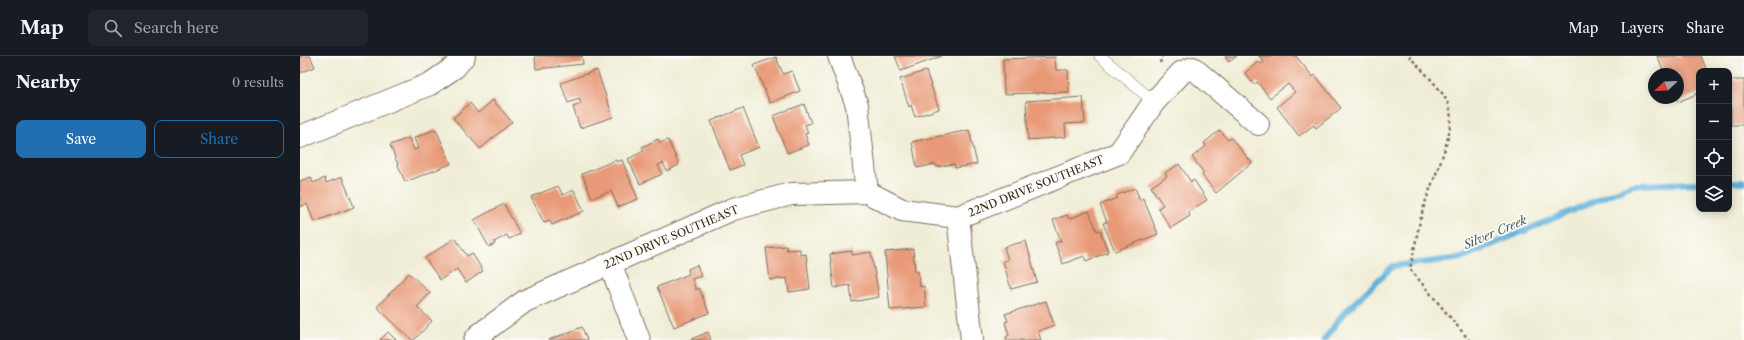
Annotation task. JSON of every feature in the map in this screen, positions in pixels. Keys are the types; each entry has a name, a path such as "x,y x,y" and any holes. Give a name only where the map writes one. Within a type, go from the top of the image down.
{"street":[{"path":"300,136 430,84 455,67 464,56"},
{"path":"839,56 857,105 867,192"},
{"name":"22ND DRIVE SOUTHEAST","path":"475,340 479,335 524,301 733,209 791,194 867,192 902,210 958,218 1118,153 1154,102 1182,72 1193,68 1258,124"},
{"path":"958,218 972,340"},
{"path":"610,262 639,340"}],"lane":[{"path":"1100,56 1154,102"}],"path":[{"path":"1409,56 1443,95 1449,106 1451,120 1449,134 1424,205 1410,270 1469,340"}],"building":[{"path":"300,56 310,56 315,67 300,73"},
{"path":"535,56 582,56 583,64 536,69"},
{"path":"895,56 942,56 901,71"},
{"path":"1225,56 1237,56 1229,62"},
{"path":"1259,56 1296,56 1313,77 1315,75 1341,108 1316,128 1314,125 1299,136 1277,107 1295,92 1288,84 1270,98 1257,82 1254,85 1245,73 1259,61 1261,64 1264,62"},
{"path":"1657,56 1701,56 1706,68 1696,68 1696,94 1684,99 1684,68 1662,68"},
{"path":"776,57 783,74 792,71 800,91 770,103 754,65"},
{"path":"1055,57 1056,70 1068,70 1069,92 1004,94 1003,59"},
{"path":"597,70 613,117 580,128 573,107 581,104 579,99 568,103 561,83"},
{"path":"926,71 939,109 915,117 911,105 909,107 900,79"},
{"path":"1732,80 1744,80 1744,125 1732,125"},
{"path":"1083,97 1085,123 1065,124 1066,137 1028,140 1026,101"},
{"path":"493,100 512,122 480,149 453,118 470,103 478,113"},
{"path":"804,104 811,123 805,125 808,133 805,134 809,145 787,153 773,116"},
{"path":"743,108 759,147 739,155 743,165 730,170 711,121"},
{"path":"436,129 451,164 405,182 390,145 409,138 414,150 418,148 414,138"},
{"path":"969,130 977,164 955,168 954,164 937,167 936,164 917,168 912,142"},
{"path":"1220,130 1228,140 1231,138 1252,163 1216,193 1202,175 1204,173 1192,157 1206,146 1204,143"},
{"path":"658,139 660,143 668,140 679,165 667,171 663,163 658,165 662,174 640,184 628,159 644,151 642,147"},
{"path":"616,160 617,162 622,160 638,199 618,207 611,191 592,198 582,174"},
{"path":"1179,164 1191,182 1194,180 1207,200 1188,212 1190,216 1171,228 1158,208 1163,205 1151,187 1167,176 1165,173"},
{"path":"311,177 313,183 325,178 326,183 342,177 354,207 314,222 307,204 300,207 300,181"},
{"path":"558,186 563,195 574,190 584,211 552,225 550,221 544,223 531,197"},
{"path":"1135,188 1140,200 1143,198 1158,234 1115,251 1103,223 1107,222 1100,205 1117,198 1117,195"},
{"path":"504,204 520,234 509,239 507,235 494,242 495,244 489,247 474,220"},
{"path":"1089,211 1097,231 1100,230 1108,252 1086,261 1084,256 1063,264 1055,243 1061,241 1053,220 1067,215 1069,219"},
{"path":"455,238 467,256 472,253 483,271 466,283 457,269 440,280 425,258"},
{"path":"1026,241 1037,282 1011,289 1003,261 1008,260 1004,247"},
{"path":"786,246 787,250 800,249 800,255 806,254 810,289 789,292 787,278 770,280 766,248"},
{"path":"913,249 915,271 918,271 920,287 924,286 926,307 890,310 885,252"},
{"path":"852,251 852,255 871,252 879,297 852,302 850,285 834,288 830,254"},
{"path":"697,265 701,276 692,279 696,290 699,288 709,313 674,327 657,287 689,274 688,269"},
{"path":"409,273 430,293 417,307 432,321 414,340 412,340 377,307"},
{"path":"1046,301 1054,325 1038,331 1041,340 1007,340 1006,337 1009,335 1005,322 1008,321 1005,314"},
{"path":"582,327 587,340 549,340"},
{"path":"388,332 396,340 380,340"},
{"path":"708,332 711,340 689,340"}],"waterway":[{"name":"Silver Creek","path":"1732,182 1744,182"},
{"name":"Silver Creek","path":"1324,340 1343,314 1393,266 1461,258 1632,185 1696,183"}]}
